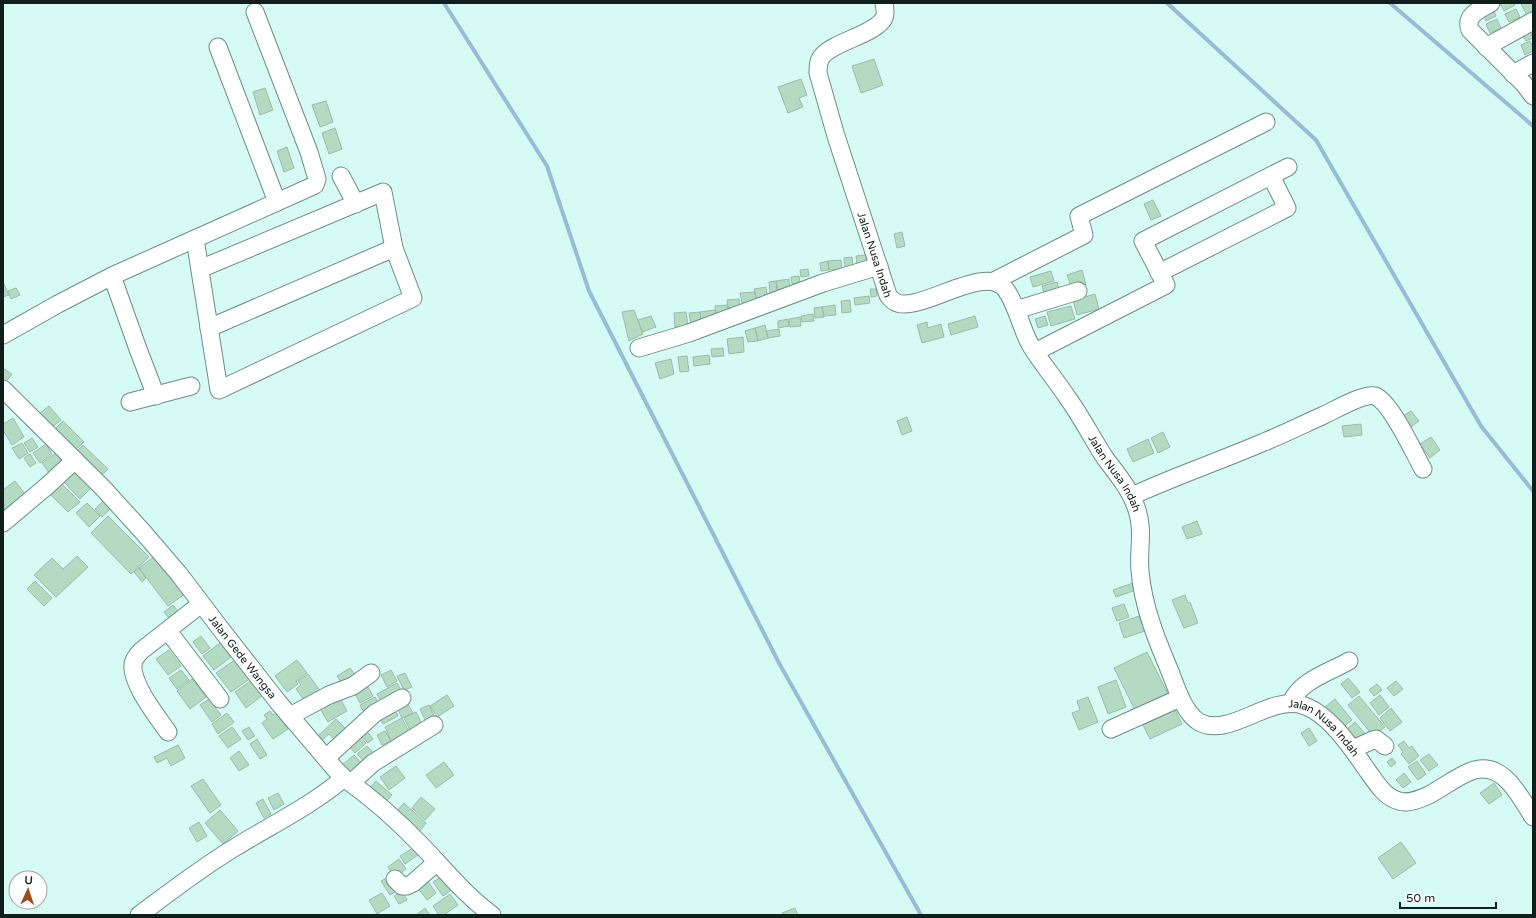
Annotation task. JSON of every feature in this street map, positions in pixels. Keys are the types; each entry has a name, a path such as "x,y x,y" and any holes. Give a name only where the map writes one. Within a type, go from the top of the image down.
{"street":[{"name":"Jalan Nusa Indah","path":"884,3 884,18 876,26 822,55 818,63 818,73 836,136 888,295 894,302 902,304 916,302 976,283 994,281 1002,284 1010,296 1025,335 1035,352 1066,395 1132,496 1140,520 1139,568 1141,586 1151,622 1180,698 1193,717 1201,723 1211,726 1226,724 1280,704 1291,703 1309,707 1320,714 1353,749 1382,791 1394,799 1402,802 1413,801 1425,797 1467,772 1486,769 1503,775 1511,784 1533,817"},
{"path":"1491,3 1474,13 1469,18 1468,25 1470,30 1533,96"},
{"path":"3,335 112,276 315,185 317,178 309,152 255,12"},
{"path":"1486,47 1533,21"},
{"path":"218,47 277,202"},
{"path":"1513,74 1533,63"},
{"path":"994,281 1084,235 1079,216 1266,122"},
{"path":"1035,352 1166,285 1143,241 1288,167"},
{"path":"341,176 356,204"},
{"path":"1159,273 1288,208 1271,176"},
{"path":"195,239 219,390 413,298 394,248 383,192 200,269"},
{"path":"209,328 394,248"},
{"path":"639,348 689,333 823,283 879,266"},
{"path":"112,276 156,396"},
{"path":"1016,310 1078,291"},
{"path":"130,402 191,386"},
{"name":"Jalan Gede Wangsa","path":"3,389 75,460 134,522 179,574 290,716 326,758 348,780 407,830 471,898 492,915"},
{"path":"1132,496 1264,442 1360,399 1372,396 1376,396 1381,400 1395,418 1423,469"},
{"path":"3,523 75,460"},
{"path":"168,732 135,679 133,663 136,656 141,651 202,604"},
{"path":"168,631 220,699"},
{"path":"1291,703 1293,697 1308,683 1349,661"},
{"path":"290,716 329,695 353,686 371,673"},
{"path":"326,758 375,713 402,698"},
{"path":"1111,729 1180,698"},
{"path":"139,915 217,858 309,804 329,790 362,772 380,758 434,725"},
{"path":"1353,749 1376,739 1385,746"},
{"path":"395,879 402,886 410,885 437,862"}],"building":[{"path":"1500,3 1514,3 1515,5 1504,11"},
{"path":"1533,3 1533,12 1527,15 1521,4"},
{"path":"1492,7 1496,16 1486,21 1482,12"},
{"path":"1516,9 1520,17 1509,22 1505,14"},
{"path":"1497,19 1501,28 1490,33 1486,24"},
{"path":"1529,28 1533,38 1526,41 1521,32"},
{"path":"1530,41 1533,51 1525,55 1521,45"},
{"path":"874,59 883,85 861,93 852,66"},
{"path":"801,79 807,95 799,98 803,107 788,113 778,87"},
{"path":"265,88 273,110 260,115 253,92"},
{"path":"326,101 333,122 320,127 312,105"},
{"path":"335,128 342,149 329,154 322,133"},
{"path":"287,147 294,168 284,172 277,151"},
{"path":"1153,200 1161,216 1151,220 1144,204"},
{"path":"902,232 905,246 897,248 894,234"},
{"path":"866,255 867,265 857,266 856,256"},
{"path":"852,257 853,266 845,267 844,258"},
{"path":"841,260 842,269 829,270 828,261"},
{"path":"828,261 829,270 821,271 820,263"},
{"path":"808,269 809,276 801,277 800,270"},
{"path":"1082,270 1086,285 1072,289 1067,275"},
{"path":"1051,271 1054,281 1033,287 1030,277"},
{"path":"799,276 800,283 792,284 791,277"},
{"path":"789,279 790,288 777,290 776,281"},
{"path":"776,281 778,292 770,293 769,282"},
{"path":"3,282 9,295 3,297"},
{"path":"1057,282 1060,292 1045,297 1042,286"},
{"path":"766,287 767,296 756,298 754,289"},
{"path":"16,288 20,295 11,299 8,291"},
{"path":"870,289 876,289 877,296 871,297"},
{"path":"755,292 756,301 742,303 740,293"},
{"path":"1095,294 1099,309 1077,315 1073,300"},
{"path":"869,296 870,303 855,305 854,298"},
{"path":"739,299 740,309 728,311 727,300"},
{"path":"850,300 851,312 842,313 841,301"},
{"path":"728,305 729,314 716,316 715,306"},
{"path":"835,305 836,315 824,316 822,307"},
{"path":"1071,306 1075,319 1051,326 1047,312"},
{"path":"822,307 824,317 815,318 814,308"},
{"path":"634,310 643,334 629,341 622,312"},
{"path":"715,310 716,318 701,320 700,312"},
{"path":"686,312 688,326 675,327 674,313"},
{"path":"700,312 701,324 691,325 689,313"},
{"path":"813,314 814,321 802,322 801,316"},
{"path":"651,316 656,327 642,332 638,320"},
{"path":"975,316 978,327 951,335 948,324"},
{"path":"1045,316 1048,325 1038,328 1035,319"},
{"path":"800,317 801,326 790,327 789,319"},
{"path":"788,319 789,326 778,328 778,321"},
{"path":"927,322 928,328 941,324 944,337 922,343 917,325"},
{"path":"765,325 768,338 758,341 755,328"},
{"path":"755,328 758,341 748,342 745,331"},
{"path":"779,329 780,336 768,338 766,331"},
{"path":"743,337 744,352 729,354 727,339"},
{"path":"723,348 724,356 712,357 711,349"},
{"path":"709,355 710,364 694,366 693,357"},
{"path":"687,356 689,371 680,372 678,357"},
{"path":"671,359 674,374 660,379 655,363"},
{"path":"3,368 12,374 5,383 3,382"},
{"path":"49,406 61,420 51,428 39,414"},
{"path":"1411,411 1419,421 1408,429 1400,418"},
{"path":"907,417 912,431 902,435 897,421"},
{"path":"13,418 24,437 12,445 3,430 3,424"},
{"path":"63,421 84,442 73,452 53,431"},
{"path":"1361,424 1362,435 1344,437 1342,426"},
{"path":"1163,432 1170,447 1158,453 1151,438"},
{"path":"1431,437 1440,450 1430,458 1420,444"},
{"path":"32,438 38,447 30,452 24,443"},
{"path":"1148,439 1154,453 1133,462 1127,449"},
{"path":"22,443 28,453 19,459 12,448"},
{"path":"46,444 52,454 40,463 33,453"},
{"path":"83,445 108,469 101,476 76,452"},
{"path":"56,453 64,464 50,474 42,463"},
{"path":"30,454 36,463 30,467 24,458"},
{"path":"74,469 92,487 80,499 62,480"},
{"path":"15,481 25,494 4,510 3,490"},
{"path":"61,483 80,502 68,512 50,494"},
{"path":"105,499 112,507 102,517 95,509"},
{"path":"87,503 100,516 89,527 76,513"},
{"path":"108,516 149,557 131,574 91,533"},
{"path":"1197,521 1202,534 1187,539 1182,527"},
{"path":"156,555 186,593 168,606 139,568"},
{"path":"77,556 88,567 56,597 34,575 52,558 63,569"},
{"path":"139,568 146,578 142,582 134,572"},
{"path":"35,581 52,598 44,606 27,589"},
{"path":"1133,583 1136,590 1116,597 1113,590"},
{"path":"1185,595 1188,603 1190,602 1198,623 1184,628 1172,600"},
{"path":"1124,604 1129,617 1117,621 1112,608"},
{"path":"173,605 182,616 173,623 164,612"},
{"path":"1139,616 1145,631 1124,638 1119,623"},
{"path":"201,636 210,648 202,654 193,642"},
{"path":"220,643 231,657 214,670 203,656"},
{"path":"169,650 181,666 168,675 156,659"},
{"path":"1147,652 1168,694 1135,710 1114,668"},
{"path":"236,659 251,678 231,692 216,673"},
{"path":"297,660 307,673 296,681 298,684 287,692 275,676"},
{"path":"350,668 358,679 345,688 337,676"},
{"path":"181,670 189,680 177,689 169,678"},
{"path":"391,670 397,681 387,687 381,675"},
{"path":"405,673 412,687 404,690 397,676"},
{"path":"308,674 321,692 306,703 296,689 301,685 298,681"},
{"path":"1348,678 1360,692 1352,698 1341,684"},
{"path":"192,679 206,697 190,709 177,691"},
{"path":"252,680 263,695 246,708 235,692"},
{"path":"1116,680 1126,707 1108,714 1098,687"},
{"path":"1396,681 1403,689 1394,696 1387,688"},
{"path":"397,683 404,695 384,706 377,694"},
{"path":"1377,684 1382,690 1374,696 1369,690"},
{"path":"368,687 373,696 360,703 355,694"},
{"path":"447,695 454,706 437,717 430,706"},
{"path":"1380,695 1389,707 1379,715 1370,703"},
{"path":"339,696 347,711 328,722 319,707"},
{"path":"1359,696 1385,727 1373,736 1348,705"},
{"path":"375,697 381,707 366,716 360,705"},
{"path":"1088,697 1098,722 1079,730 1072,713 1080,710 1077,701"},
{"path":"209,699 221,715 212,722 200,705"},
{"path":"1335,699 1352,720 1342,728 1325,707"},
{"path":"406,701 413,713 402,718 396,706"},
{"path":"429,705 435,718 426,722 420,709"},
{"path":"393,706 398,716 383,724 378,714"},
{"path":"1391,708 1402,722 1390,731 1380,718"},
{"path":"1175,710 1182,724 1150,739 1143,725"},
{"path":"270,711 273,715 277,713 288,729 273,739 262,723 267,719 264,715"},
{"path":"416,712 425,730 413,736 404,718"},
{"path":"227,713 234,722 218,734 212,724"},
{"path":"402,718 409,732 391,741 385,727"},
{"path":"336,719 350,733 339,744 329,734 322,740 318,736"},
{"path":"1355,722 1367,736 1356,744 1345,731"},
{"path":"232,727 241,739 228,748 219,736"},
{"path":"249,727 255,736 248,740 242,731"},
{"path":"364,728 373,739 368,743 359,733"},
{"path":"1309,728 1317,741 1309,746 1301,733"},
{"path":"385,731 391,741 382,745 377,735"},
{"path":"358,734 366,743 355,753 347,744"},
{"path":"257,739 267,755 260,759 250,744"},
{"path":"1404,741 1409,748 1412,746 1419,756 1409,764 1401,754 1403,752 1398,745"},
{"path":"178,745 185,758 171,766 167,758 157,763 154,757"},
{"path":"367,746 377,757 368,766 357,754"},
{"path":"239,751 249,765 239,771 230,758"},
{"path":"1429,754 1438,765 1429,771 1420,760"},
{"path":"354,755 363,765 352,775 342,765"},
{"path":"1392,758 1396,763 1391,767 1387,762"},
{"path":"1417,761 1426,774 1418,780 1408,767"},
{"path":"444,762 454,775 436,788 426,775"},
{"path":"396,766 405,778 389,790 380,777"},
{"path":"1404,773 1411,782 1403,788 1396,780"},
{"path":"203,779 221,805 210,813 191,786"},
{"path":"376,781 392,795 384,804 368,790"},
{"path":"1494,783 1502,795 1489,804 1480,793"},
{"path":"278,793 284,804 274,810 268,798"},
{"path":"421,797 435,809 425,820 412,808"},
{"path":"263,799 271,814 264,818 256,803"},
{"path":"404,803 426,823 419,832 396,812"},
{"path":"220,810 238,831 223,844 205,823"},
{"path":"199,822 207,836 197,842 189,828"},
{"path":"1401,842 1416,863 1393,879 1378,858"},
{"path":"413,848 418,855 405,864 400,856"},
{"path":"399,859 406,869 395,877 388,867"},
{"path":"390,876 398,890 390,895 381,881"},
{"path":"425,877 436,893 427,900 415,884"},
{"path":"441,877 451,890 443,896 433,882"},
{"path":"402,891 407,900 399,904 394,896"},
{"path":"382,893 390,906 377,914 369,900"},
{"path":"450,894 458,905 444,915 439,915 433,906"},
{"path":"425,908 430,915 416,915"},
{"path":"795,908 798,915 783,915 782,913"}],"waterway":[{"path":"444,3 547,166 589,291 779,663 921,915"},
{"path":"1167,3 1316,140 1481,426 1533,491"},
{"path":"1390,3 1533,126"}]}
